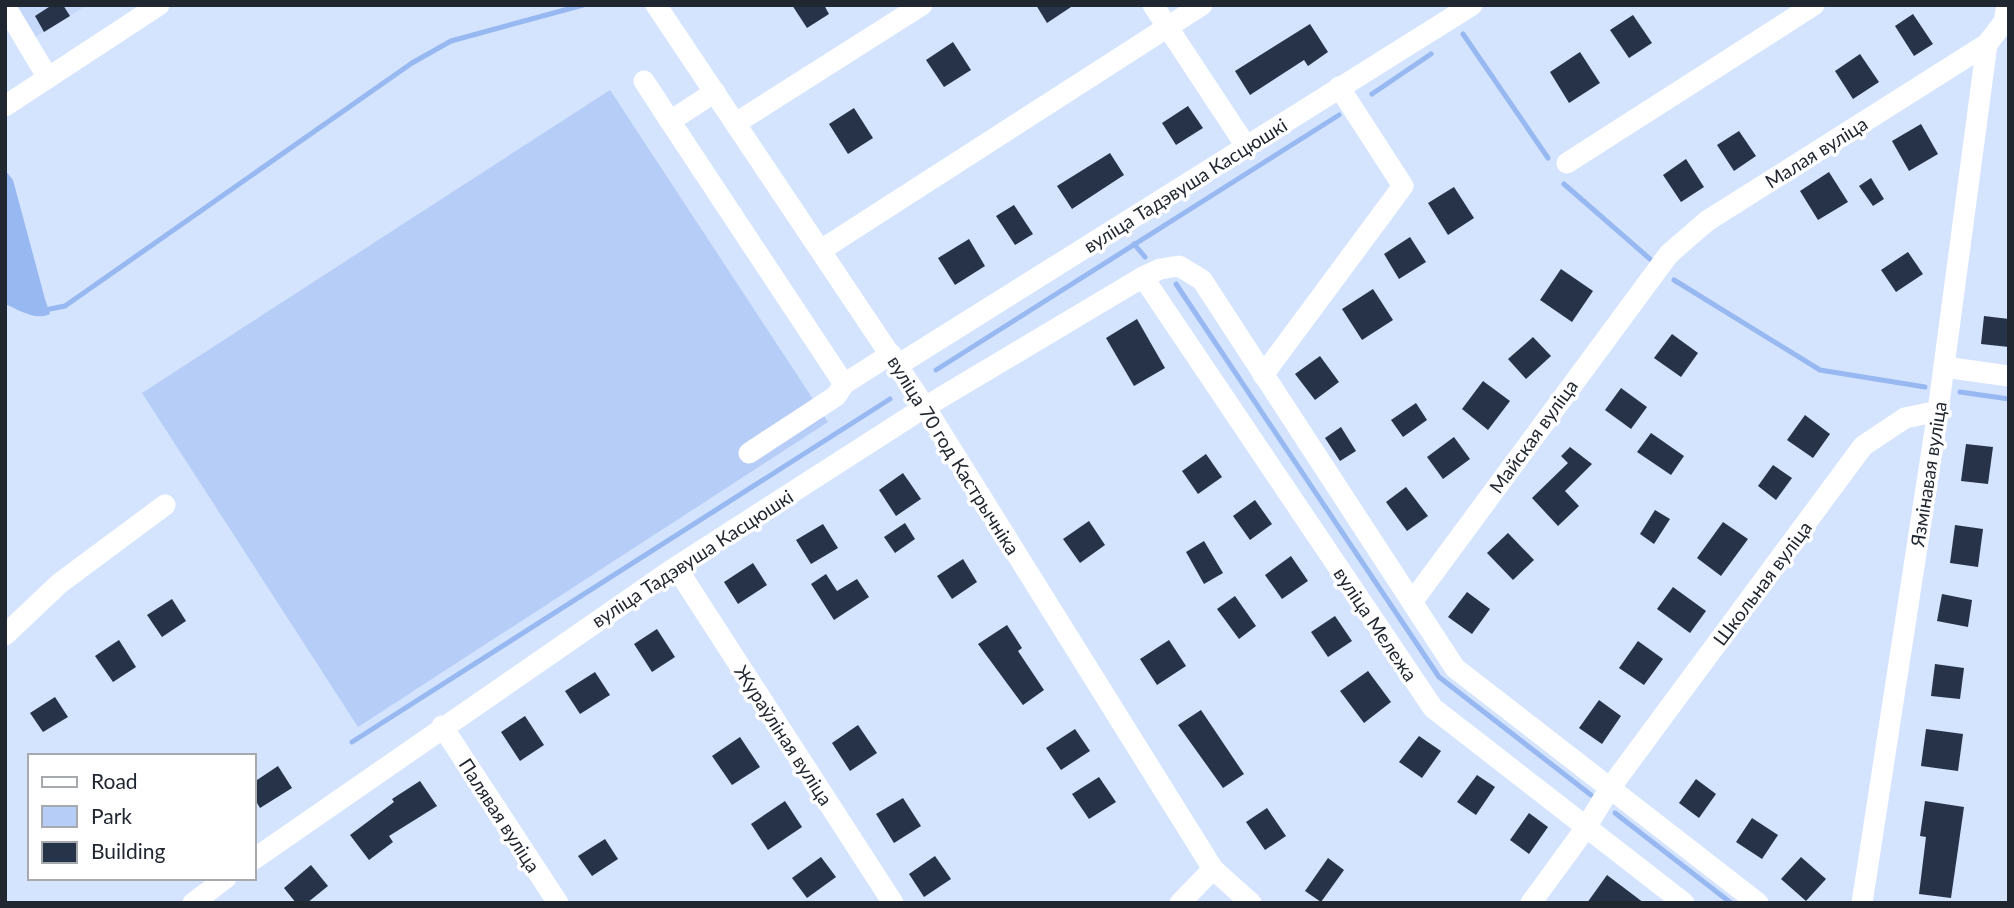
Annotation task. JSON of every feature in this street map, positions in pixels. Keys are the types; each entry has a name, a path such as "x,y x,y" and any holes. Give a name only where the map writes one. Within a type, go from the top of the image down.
{"street":[{"path":"5,106 159,5"},
{"name":"вуліца 70 год Кастрычніка","path":"656,5 925,407 1213,869 1251,903"},
{"path":"736,123 922,5"},
{"path":"1153,5 1246,146"},
{"path":"821,250 1202,5"},
{"name":"вуліца Тадэвуша Касцюшкі","path":"749,453 835,396 844,383 894,360 1472,5"},
{"path":"1567,163 1814,5"},
{"path":"1987,44 2004,22 2007,5"},
{"path":"5,6 48,78"},
{"name":"Малая вуліца","path":"1656,271 1668,254 1707,221 1987,44"},
{"name":"Язмінавая вуліца","path":"1862,903 1938,411 1987,44"},
{"path":"644,81 844,383"},
{"path":"1264,374 1403,186 1339,88"},
{"path":"670,121 715,92"},
{"name":"вуліца Тадэвуша Касцюшкі","path":"256,858 442,726 676,567 925,407 1143,277 1160,269 1180,266 1202,280 1455,668 1758,903"},
{"name":"Майская вуліца","path":"1412,602 1656,271"},
{"name":"вуліца Мележа","path":"1143,277 1433,708 1585,829 1684,903"},
{"path":"1944,367 2009,376"},
{"name":"Школьная вуліца","path":"1531,903 1585,829 1610,788 1864,446 1905,418 1938,411"},
{"path":"5,635 60,583 165,505"},
{"name":"Жураўліная вуліца","path":"676,567 893,903"},
{"name":"Палявая вуліца","path":"442,726 558,903"},
{"path":"1180,903 1213,869"},
{"path":"193,903 221,889"}],"shaded area":[{"path":"5,5 87,5 22,45"},
{"path":"5,170 13,180 50,314 44,316 27,314 5,304"}],"green space":[{"path":"610,90 828,422 358,727 142,393"}],"building":[{"path":"52,5 63,5 70,16 44,32 35,16"},
{"path":"792,5 824,5 829,14 807,28"},
{"path":"1036,5 1074,5 1047,23"},
{"path":"1913,14 1933,44 1914,56 1895,26"},
{"path":"1633,15 1652,43 1629,58 1610,30"},
{"path":"1310,24 1328,52 1308,66 1304,60 1250,95 1235,71"},
{"path":"953,42 971,70 944,87 926,60"},
{"path":"1580,52 1600,83 1569,103 1550,72"},
{"path":"1860,54 1879,82 1853,99 1835,71"},
{"path":"1188,106 1203,128 1176,145 1162,123"},
{"path":"854,108 873,138 848,154 829,124"},
{"path":"1921,124 1938,154 1909,171 1892,141"},
{"path":"1739,131 1756,156 1734,171 1717,145"},
{"path":"1110,153 1124,175 1072,209 1057,186"},
{"path":"1686,159 1704,187 1681,202 1663,175"},
{"path":"1829,172 1848,202 1818,220 1800,191"},
{"path":"1871,178 1884,199 1873,206 1859,186"},
{"path":"1454,187 1474,218 1448,235 1428,203"},
{"path":"1014,205 1033,234 1015,245 996,216"},
{"path":"1410,237 1426,262 1399,279 1384,254"},
{"path":"969,239 985,266 955,285 938,258"},
{"path":"1908,252 1923,274 1896,292 1881,270"},
{"path":"1561,269 1593,291 1572,322 1540,300"},
{"path":"1373,289 1393,320 1362,340 1342,309"},
{"path":"1984,316 2009,319 2009,347 1981,344"},
{"path":"1137,319 1165,368 1134,386 1106,338"},
{"path":"1672,334 1698,353 1681,377 1654,358"},
{"path":"1533,337 1551,356 1526,379 1508,359"},
{"path":"1320,356 1339,382 1315,400 1295,374"},
{"path":"1483,381 1510,401 1488,430 1462,409"},
{"path":"1621,388 1647,407 1631,429 1605,410"},
{"path":"1416,403 1427,420 1403,437 1391,420"},
{"path":"1805,415 1830,434 1813,458 1787,440"},
{"path":"1341,427 1356,451 1340,461 1325,438"},
{"path":"1651,433 1684,456 1671,475 1637,452"},
{"path":"1454,437 1470,459 1443,479 1427,457"},
{"path":"1966,444 1993,447 1988,484 1961,481"},
{"path":"1570,447 1592,464 1565,491 1579,506 1558,526 1532,498 1568,463 1561,456"},
{"path":"1206,454 1222,477 1198,494 1182,471"},
{"path":"1773,465 1792,478 1776,500 1758,486"},
{"path":"903,473 921,499 896,516 879,490"},
{"path":"1406,487 1428,516 1407,531 1386,502"},
{"path":"1255,500 1272,524 1250,540 1233,516"},
{"path":"1655,510 1670,519 1654,544 1640,534"},
{"path":"1089,521 1105,545 1080,563 1063,539"},
{"path":"1723,522 1748,539 1721,576 1697,558"},
{"path":"905,523 915,539 895,553 884,537"},
{"path":"823,524 838,548 811,564 796,540"},
{"path":"1955,525 1983,529 1978,567 1950,563"},
{"path":"1508,533 1534,560 1513,580 1487,553"},
{"path":"1204,541 1223,573 1204,584 1186,552"},
{"path":"1291,556 1308,581 1282,599 1265,575"},
{"path":"963,559 977,582 952,599 937,576"},
{"path":"753,563 767,585 738,604 724,582"},
{"path":"826,574 837,591 857,579 869,597 834,620 811,584"},
{"path":"1673,587 1706,611 1690,633 1657,609"},
{"path":"1467,592 1490,609 1472,634 1448,617"},
{"path":"1942,594 1972,600 1968,627 1937,621"},
{"path":"1235,596 1256,626 1239,639 1217,609"},
{"path":"172,599 186,621 162,637 147,615"},
{"path":"1335,616 1352,641 1328,657 1311,632"},
{"path":"1007,625 1022,648 1018,651 1044,690 1023,705 978,644"},
{"path":"657,629 675,657 652,672 634,644"},
{"path":"119,640 136,667 113,682 95,656"},
{"path":"1169,640 1186,666 1157,685 1140,659"},
{"path":"1638,641 1663,659 1644,685 1619,668"},
{"path":"1935,664 1964,668 1960,699 1931,696"},
{"path":"1368,671 1391,702 1364,723 1340,691"},
{"path":"595,672 610,695 580,714 565,691"},
{"path":"55,697 68,717 43,732 30,713"},
{"path":"1599,700 1621,716 1602,744 1579,728"},
{"path":"1201,710 1244,774 1223,788 1178,725"},
{"path":"525,716 544,745 520,761 501,732"},
{"path":"858,725 877,753 850,771 832,743"},
{"path":"1075,729 1090,751 1061,770 1046,748"},
{"path":"1926,729 1963,734 1958,771 1921,766"},
{"path":"1419,736 1441,751 1422,778 1399,762"},
{"path":"740,737 760,767 732,785 712,756"},
{"path":"278,766 292,788 260,808 256,801 256,781"},
{"path":"1477,775 1495,787 1476,815 1457,802"},
{"path":"1099,777 1116,802 1089,819 1072,794"},
{"path":"1696,779 1716,794 1699,818 1679,803"},
{"path":"420,781 437,806 389,836 393,842 369,860 350,835 394,802 392,799"},
{"path":"903,798 921,826 894,843 876,814"},
{"path":"785,801 802,827 768,850 751,824"},
{"path":"1925,801 1964,807 1951,898 1919,894 1926,837 1920,836"},
{"path":"1267,808 1286,836 1265,850 1246,822"},
{"path":"1529,813 1548,827 1529,854 1510,840"},
{"path":"1752,818 1778,835 1762,859 1736,842"},
{"path":"605,839 618,859 592,876 578,856"},
{"path":"935,856 951,879 924,897 909,874"},
{"path":"821,857 836,877 807,898 792,878"},
{"path":"1801,857 1826,879 1806,901 1781,879"},
{"path":"1328,858 1344,870 1321,902 1305,891"},
{"path":"311,865 328,886 307,903 296,903 284,888"},
{"path":"1607,875 1644,903 1587,903"}],"waterway":[{"path":"45,310 65,306 412,63 451,41 583,5"},
{"path":"1463,34 1548,158"},
{"path":"1372,94 1431,54"},
{"path":"936,370 1339,115"},
{"path":"1564,184 1650,259"},
{"path":"1134,244 1145,257"},
{"path":"1674,280 1820,370 1925,387"},
{"path":"1176,284 1439,677 1591,795"},
{"path":"1960,392 2009,399"},
{"path":"352,742 890,399"},
{"path":"1615,813 1731,903"}]}
